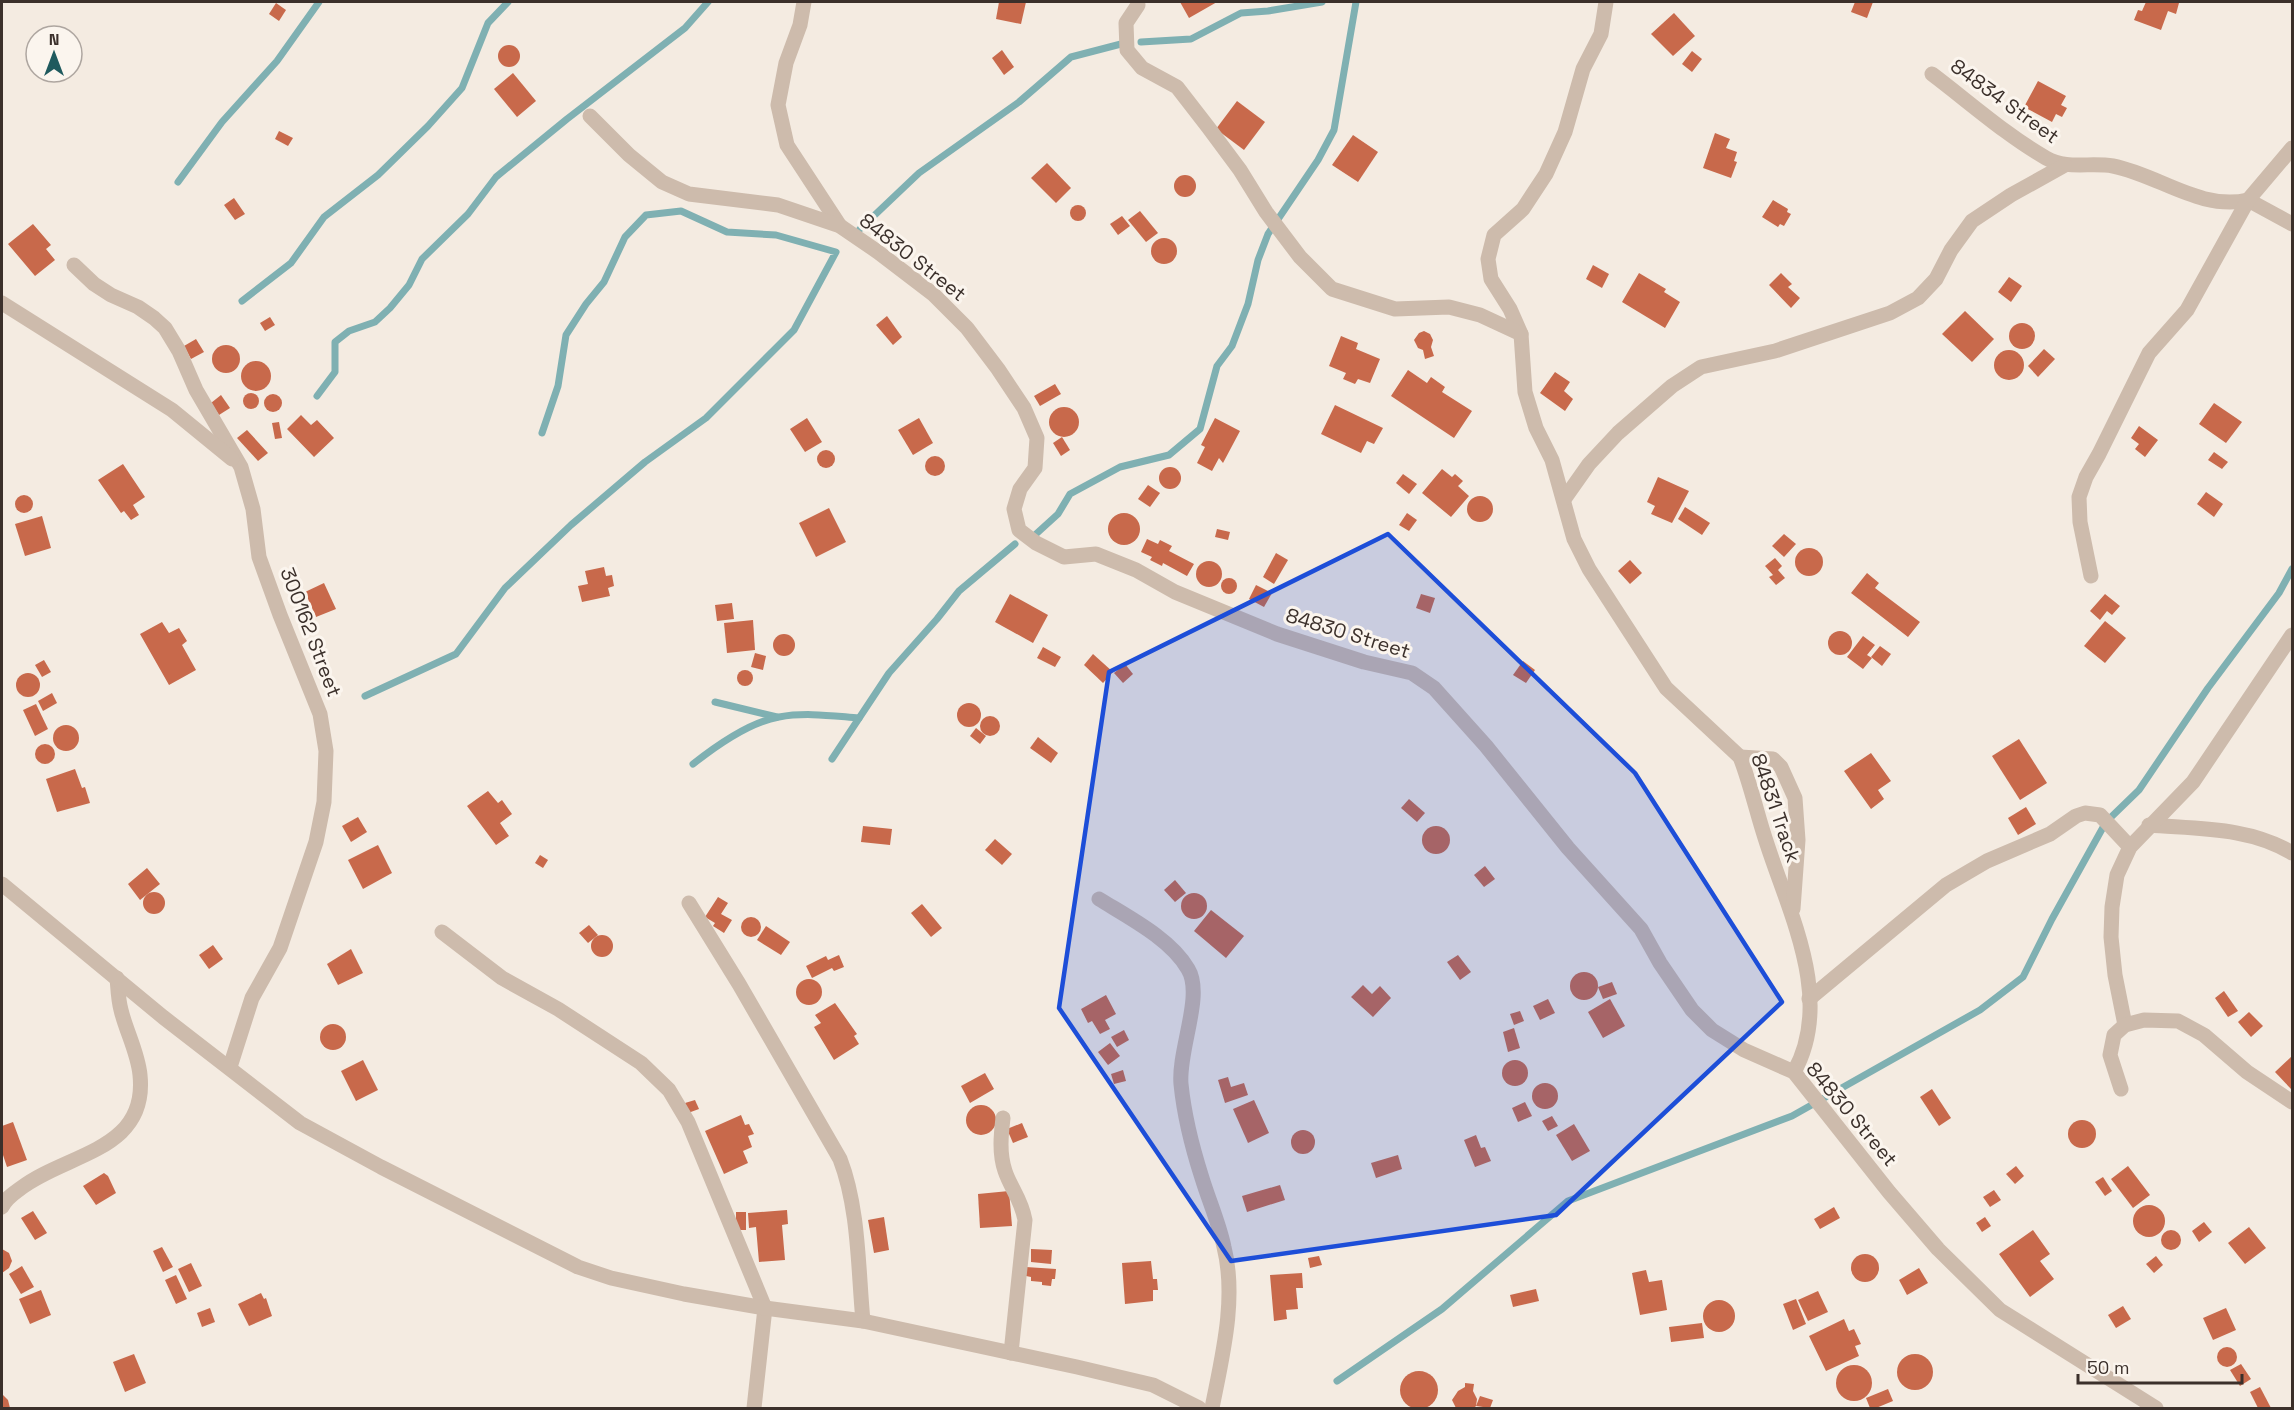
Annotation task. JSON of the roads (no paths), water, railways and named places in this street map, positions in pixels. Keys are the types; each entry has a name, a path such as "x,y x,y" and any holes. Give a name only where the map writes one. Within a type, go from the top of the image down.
{"street":[{"path":"804,2 800,25 786,63 778,105 787,145 840,226"},
{"path":"1521,334 1510,309 1491,279 1488,259 1494,236 1523,209 1546,174 1565,132 1583,69 1602,34 1605,2"},
{"path":"1138,5 1126,22 1127,50 1142,68 1177,87 1240,170 1266,212 1300,258 1332,288 1395,309 1449,307 1480,315 1521,334"},
{"name":"84834 Street","path":"1932,74 2023,143 2048,159 2065,165 2109,165 2130,170 2187,194 2215,202 2233,203 2248,200"},
{"name":"84830 Street","path":"590,116 629,155 662,182 689,194 778,205 840,226 933,294 967,328 1024,408 1037,438 1035,468 1020,489 1014,509 1019,530 1036,543 1064,557 1096,554 1136,570 1175,592 1277,634 1364,662 1412,673 1434,688 1486,746 1568,848 1641,929 1660,963 1692,1010 1712,1030 1744,1050 1794,1072 1938,1250 2000,1310 2156,1408"},
{"path":"2091,576 2080,522 2079,497 2086,477 2100,454 2149,353 2187,310 2248,200 2292,148"},
{"path":"1565,498 1589,464 1617,433 1672,386 1701,367 1775,351 1890,313 1918,298 1936,279 1951,250 1972,221 2011,195 2065,165"},
{"path":"2248,200 2292,224"},
{"name":"300162 Street","path":"74,265 94,284 111,295 138,307 165,328 179,351 196,390 241,467 253,509 259,557 320,714 326,751 324,802 316,842 280,948 252,998 230,1067"},
{"path":"2,303 172,410 241,467"},
{"name":"84831 Track","path":"1521,334 1525,392 1536,428 1552,460 1565,498 1567,518 1574,539 1589,568 1666,688 1740,757 1775,870 1793,912 1807,973 1809,1032 1803,1056 1794,1072"},
{"path":"2125,1025 2115,975 2111,937 2112,907 2117,875 2130,847 2193,782 2292,635"},
{"path":"1740,757 1773,759 1781,767 1794,798 1798,840 1793,912"},
{"path":"1809,999 1946,885 1987,861 2050,834 2076,816 2085,813 2100,815 2130,847"},
{"path":"2150,825 2252,835 2276,843 2292,853"},
{"path":"2,884 163,1017 300,1123 381,1167 578,1267 611,1278 684,1294 863,1321 1011,1353 1152,1386 1199,1408"},
{"path":"1099,899 1173,950 1189,969 1194,985 1194,1001 1181,1058 1181,1084 1201,1177 1225,1248 1229,1279 1228,1313 1212,1408"},
{"path":"689,903 739,984 840,1159 847,1177 851,1199 863,1321"},
{"path":"442,932 502,978 558,1009 641,1063 669,1090 688,1122 765,1308 754,1408"},
{"path":"2,1207 6,1199 28,1182 48,1170 113,1141 131,1124 140,1101 140,1074 120,1008 117,978"},
{"path":"2121,1089 2110,1055 2114,1035 2125,1025 2144,1020 2178,1021 2204,1035 2247,1072 2292,1102"},
{"path":"1003,1118 1000,1145 1005,1171 1022,1203 1026,1220 1011,1353"}],"waterway":[{"path":"178,182 222,122 277,61 319,2"},
{"path":"242,301 291,263 324,217 378,175 428,126 462,88 488,23 508,2"},
{"path":"317,396 335,372 335,342 349,331 375,322 390,308 409,285 422,259 468,214 496,177 685,28 708,2"},
{"path":"1141,42 1191,39 1241,13 1322,2"},
{"path":"1036,534 1058,514 1070,494 1120,467 1169,455 1200,429 1217,366 1232,346 1248,304 1258,260 1268,234 1318,160 1334,130 1356,2"},
{"path":"860,229 919,173 1019,102 1071,57 1121,44"},
{"path":"365,696 456,654 505,588 571,525 645,462 706,418 794,330 836,252 776,235 727,232 681,211 646,215 625,237 604,282 586,304 566,335 558,386 542,433"},
{"path":"832,759 889,673 959,591 1015,544"},
{"path":"1337,1381 1442,1309 1568,1201 1792,1116 1980,1010 2023,977 2052,919 2106,822 2139,790 2208,688 2279,593 2292,569"},
{"path":"715,702 777,717"},
{"path":"693,764 734,735 768,720 799,715 859,718"}]}
